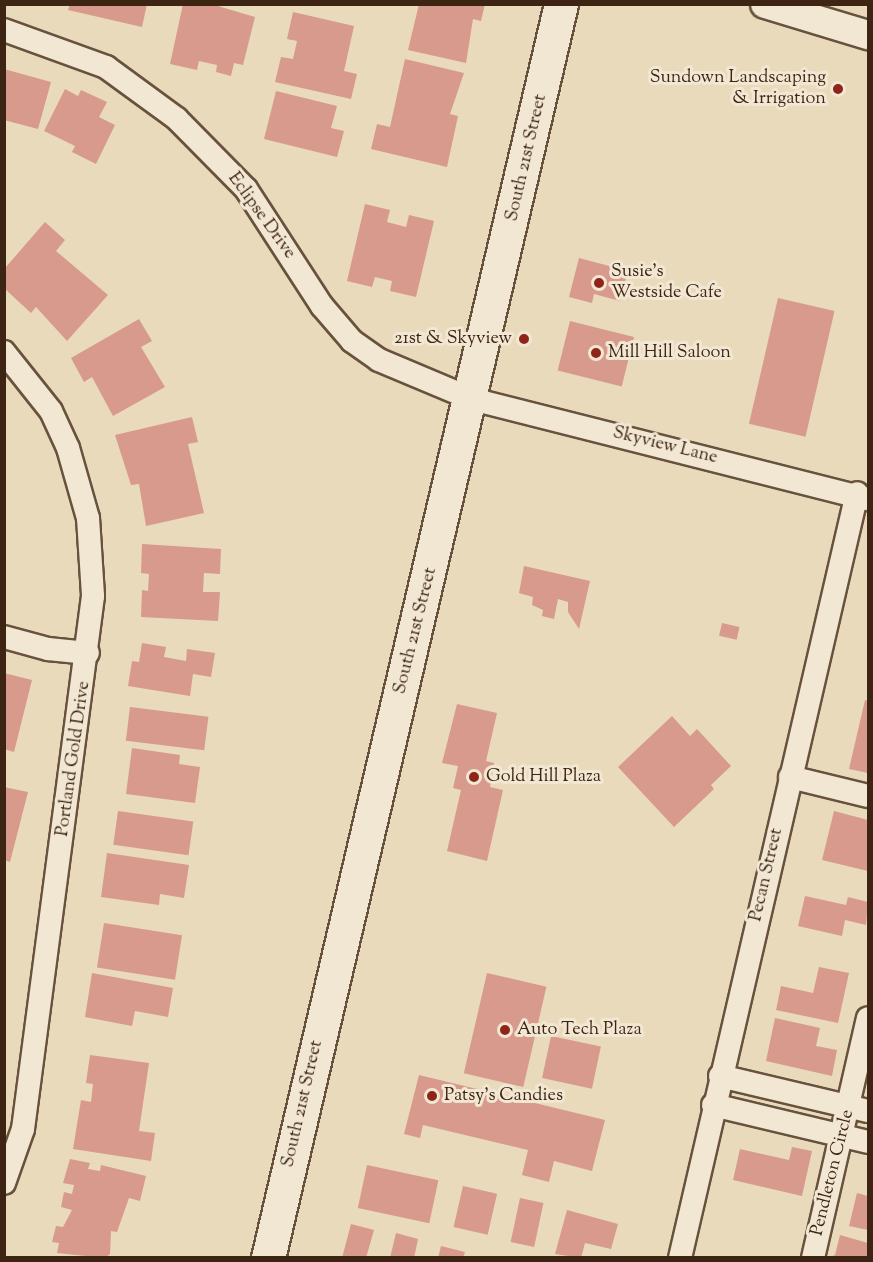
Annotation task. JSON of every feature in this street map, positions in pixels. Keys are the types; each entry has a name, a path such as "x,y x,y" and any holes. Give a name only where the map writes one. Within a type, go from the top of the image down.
{"main road":[{"name":"South 21st Street","path":"268,1257 472,399 561,4"}],"street":[{"path":"765,4 868,35"},
{"name":"Eclipse Drive","path":"4,30 106,67 177,119 246,189 322,306 352,342 379,360 472,399"},
{"name":"Portland Gold Drive","path":"4,352 51,411 80,483 93,557 88,653 23,1129 4,1183"},
{"name":"Skyview Lane","path":"472,399 865,494"},
{"name":"Pecan Street","path":"680,1257 790,777 865,494"},
{"path":"4,637 48,649 88,653"},
{"path":"790,777 868,796"},
{"name":"Pendleton Circle","path":"813,1257 843,1136 859,1109 868,1018"},
{"path":"720,1076 859,1109"},
{"path":"713,1105 868,1142"}],"building":[{"path":"70,4 147,4 142,27 68,10"},
{"path":"183,4 211,4 255,17 243,65 234,63 231,76 216,72 217,65 199,61 197,70 170,64"},
{"path":"419,4 485,4 481,21 473,19 466,63 408,50"},
{"path":"293,12 354,26 344,71 357,74 351,99 275,82 281,57 293,59 297,41 287,39"},
{"path":"405,59 464,73 450,114 458,116 447,167 371,149 377,124 390,127"},
{"path":"4,69 51,82 38,129 4,120"},
{"path":"65,89 78,96 81,90 107,102 99,117 115,125 96,164 72,152 75,146 44,131"},
{"path":"276,91 337,106 331,128 344,131 337,157 264,139"},
{"path":"365,204 390,210 387,222 406,227 409,215 434,221 416,297 390,291 392,281 375,277 372,287 347,281"},
{"path":"45,222 65,240 56,251 108,295 67,341 36,307 31,313 5,289 5,268"},
{"name":"Susie's Westside Cafe","path":"579,258 628,271 620,301 594,294 592,303 569,297"},
{"path":"778,298 835,311 805,437 749,424"},
{"path":"139,319 152,341 141,347 165,387 113,416 92,377 84,382 71,358"},
{"name":"Mill Hill Saloon","path":"570,321 634,337 622,386 558,370"},
{"path":"192,417 198,442 188,444 204,513 146,526 139,484 131,485 115,435"},
{"path":"142,544 221,549 220,574 204,573 203,592 220,592 218,621 141,617 142,590 148,591 149,574 141,573"},
{"path":"524,566 590,581 579,629 568,612 568,602 558,599 554,619 542,616 543,610 532,605 533,597 519,593"},
{"path":"722,623 740,627 737,640 719,636"},
{"path":"142,643 166,647 164,657 186,661 187,649 215,653 211,677 193,674 190,696 128,686 132,661 139,662"},
{"path":"4,673 32,680 14,752 4,749"},
{"path":"865,700 868,701 868,773 849,769"},
{"name":"Gold Hill Plaza","path":"457,704 497,713 486,761 494,763 490,787 503,790 487,861 447,851 461,790 453,788 458,766 442,763"},
{"path":"130,707 208,717 204,750 126,741"},
{"path":"672,716 690,736 697,729 731,766 711,785 714,789 674,827 618,767"},
{"path":"132,748 180,755 179,764 200,767 195,803 126,794"},
{"path":"4,787 28,792 10,862 4,860"},
{"path":"118,811 193,822 189,855 113,845"},
{"path":"834,811 868,820 868,871 822,860"},
{"path":"107,853 189,865 184,898 160,894 159,905 101,897"},
{"path":"805,896 846,905 848,897 868,902 866,925 845,920 842,936 798,926"},
{"path":"104,923 182,935 175,980 97,967"},
{"path":"819,967 849,973 838,1023 776,1010 781,986 813,993"},
{"path":"92,973 173,988 168,1017 135,1011 132,1026 85,1017"},
{"name":"Auto Tech Plaza","path":"487,973 546,987 523,1087 464,1073"},
{"path":"775,1018 820,1028 816,1046 837,1050 832,1076 766,1061"},
{"path":"551,1036 601,1047 592,1089 542,1078"},
{"path":"90,1055 149,1063 139,1131 155,1133 151,1161 73,1149 81,1100 91,1102 93,1084 86,1083"},
{"path":"419,1075 605,1120 592,1171 554,1161 549,1182 522,1175 528,1150 423,1125 420,1138 404,1134"},
{"path":"792,1147 812,1151 802,1196 733,1180 740,1149 789,1160"},
{"path":"70,1159 90,1163 88,1169 100,1171 101,1165 146,1176 140,1201 129,1198 117,1232 111,1231 110,1254 105,1258 57,1253 59,1243 52,1242 56,1226 63,1227 72,1210 61,1207 64,1192 72,1194 74,1185 63,1183"},
{"path":"367,1165 438,1180 429,1223 358,1208"},
{"path":"463,1186 497,1194 488,1235 454,1227"},
{"path":"857,1193 868,1196 868,1230 849,1226"},
{"path":"520,1198 543,1203 534,1247 511,1242"},
{"path":"567,1210 618,1224 611,1249 585,1243 581,1258 555,1254"},
{"path":"351,1224 374,1230 366,1258 342,1258"},
{"path":"396,1233 418,1239 414,1258 390,1258"},
{"path":"840,1235 868,1243 868,1258 829,1258 835,1255"},
{"path":"441,1246 465,1252 463,1258 438,1258"}],"place":[{"name":"Sundown Landscaping & Irrigation","path":"838,89"},
{"name":"Susie's Westside Cafe","path":"599,283"},
{"name":"21st & Skyview","path":"524,339"},
{"name":"Mill Hill Saloon","path":"596,353"},
{"name":"Gold Hill Plaza","path":"474,777"},
{"name":"Auto Tech Plaza","path":"505,1030"},
{"name":"Patsy's Candies","path":"432,1096"}]}
